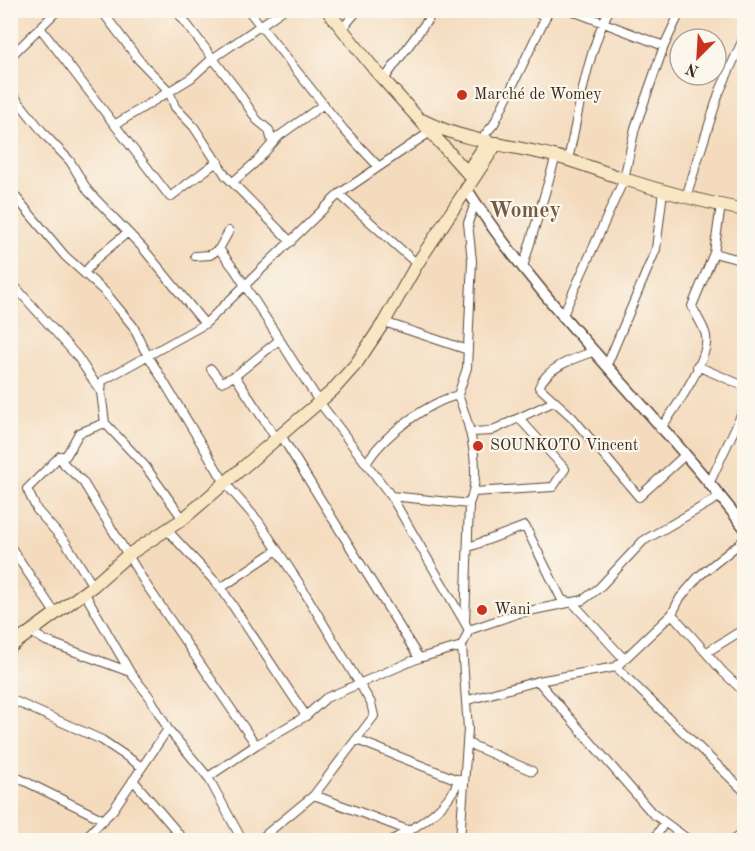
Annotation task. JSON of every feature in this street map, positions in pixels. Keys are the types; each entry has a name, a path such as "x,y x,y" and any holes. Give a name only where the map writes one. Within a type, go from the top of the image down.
{"main road":[{"path":"327,10 341,30 422,120 468,179"},
{"path":"422,120 467,139 488,141 562,158 663,191 744,210"},
{"path":"10,647 89,589 128,555 183,519 320,403 356,364 384,322 488,141"}],"street":[{"path":"101,10 139,60 169,91 175,107 194,127 233,182 291,242"},
{"path":"176,10 257,120 269,130 272,142"},
{"path":"248,10 344,130 378,166"},
{"path":"116,124 191,78 212,59 262,27 283,10"},
{"path":"341,30 358,10"},
{"path":"385,78 435,10"},
{"path":"488,141 547,14 531,10"},
{"path":"570,10 664,46"},
{"path":"524,267 562,158 609,10"},
{"path":"562,317 624,179 635,128 664,46 681,10"},
{"path":"10,57 41,29 56,11"},
{"path":"41,29 170,197 218,161"},
{"path":"686,197 719,93 744,37"},
{"path":"10,91 46,136 70,161 88,192 180,292 205,324"},
{"path":"233,182 257,161 272,142 324,104"},
{"path":"183,519 145,466 105,423 102,381 205,324 339,194 430,132"},
{"path":"468,179 475,203 562,317 595,351 660,429 744,523"},
{"path":"10,189 65,256 85,272 133,326 149,357 225,483 259,522 372,703 374,716 314,795 260,840"},
{"path":"607,365 656,249 663,191"},
{"path":"339,194 417,264"},
{"path":"460,840 461,781 468,743 468,700 462,646 467,626 469,504 474,492 472,432 458,394 467,368 472,261 468,223 475,203"},
{"path":"660,429 682,400 697,366 706,335 692,306 714,253 721,205"},
{"path":"195,256 210,255 219,249 229,231"},
{"path":"85,272 98,256 127,233"},
{"path":"219,249 320,403 391,496 467,626"},
{"path":"714,253 744,261"},
{"path":"10,281 77,356 101,392"},
{"path":"384,322 468,350"},
{"path":"211,369 223,382 235,376 279,340"},
{"path":"595,351 577,357 543,377 539,387 572,417 639,497 685,455"},
{"path":"697,366 744,386"},
{"path":"235,376 279,439 419,658"},
{"path":"366,464 374,450 425,409 441,399 458,394"},
{"path":"472,432 491,431 553,402"},
{"path":"709,484 744,409"},
{"path":"474,492 553,487 565,469 519,418"},
{"path":"105,423 79,433 66,456 60,456 29,485 27,493 66,543 130,672 149,696 168,729 208,777 242,840"},
{"path":"60,456 64,464 83,482 128,555 256,745"},
{"path":"391,496 469,504"},
{"path":"467,626 583,600 599,588 654,533 719,497"},
{"path":"468,547 525,526 561,598 573,603 624,659"},
{"path":"167,530 221,588 306,716"},
{"path":"468,700 538,681 616,667 672,614 680,598 699,576 744,540"},
{"path":"10,546 55,613"},
{"path":"221,588 277,550"},
{"path":"672,614 744,692"},
{"path":"707,652 744,629"},
{"path":"31,632 46,641 130,672"},
{"path":"208,777 256,745 306,716 326,698 419,658 462,646"},
{"path":"616,667 744,791"},
{"path":"538,681 652,813 688,840"},
{"path":"10,699 102,740 142,767"},
{"path":"83,840 104,820 168,729"},
{"path":"357,740 461,781"},
{"path":"468,743 532,771"},
{"path":"10,774 104,820"},
{"path":"133,780 180,839"},
{"path":"392,840 410,831 448,802 461,781"},
{"path":"314,795 410,831"},
{"path":"654,840 664,823"},
{"path":"733,840 744,832"}],"place":[{"name":"Marché de Womey","path":"462,95"},
{"name":"SOUNKOTO Vincent","path":"478,446"},
{"name":"Wani","path":"482,610"}],"district":[{"name":"Womey","path":"525,211"}]}
